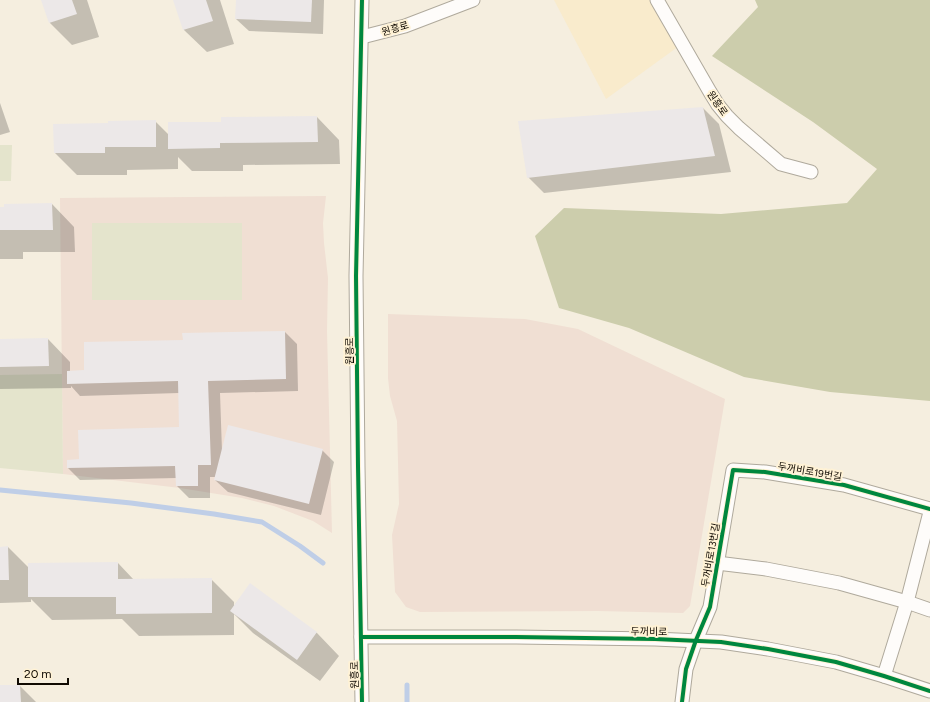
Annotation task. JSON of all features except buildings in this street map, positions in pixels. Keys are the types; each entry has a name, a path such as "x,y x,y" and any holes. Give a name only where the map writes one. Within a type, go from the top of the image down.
{"street":[{"name":"원흥로","path":"362,0 356,276 362,702"},
{"name":"원흥로","path":"362,37 405,26 473,0"},
{"name":"원흥로","path":"657,0 710,92 727,116 781,164 811,172"},
{"name":"두꺼비로19번길","path":"733,470 765,472 844,485 930,509"},
{"name":"두꺼비로13번길","path":"682,702 686,669 710,607 733,470"},
{"path":"884,676 907,602 930,512"},
{"path":"717,563 766,569 839,583 930,610"},
{"name":"두꺼비로","path":"361,637 655,638 721,642 836,662 930,691"}],"shaded area":[{"path":"554,0 652,0 679,46 606,99"},
{"path":"326,196 323,223 328,278 327,331 332,533 313,521 274,506 242,498 180,488 63,474 60,198"},
{"path":"388,314 525,319 578,329 725,399 690,606 683,613 598,611 420,612 406,607 395,592 392,535 399,504 397,421 390,396 388,378"}],"green space":[{"path":"755,0 930,0 930,401 830,392 744,377 629,328 559,308 535,236 564,208 721,214 847,203 877,169 813,122 712,56 758,7"},
{"path":"0,145 12,145 11,181 0,181"},
{"path":"92,223 242,223 242,300 92,300"},
{"path":"62,374 63,474 0,468 0,375"}],"waterway":[{"path":"0,490 131,503 262,522 300,546 323,563"},
{"path":"407,685 407,702"}],"cycle path":[{"path":"362,0 356,276 362,702"},
{"path":"682,702 686,669 710,607 733,470 765,472 844,485 930,509"},
{"path":"361,637 516,637 655,639 721,642 836,662 930,691"}]}
